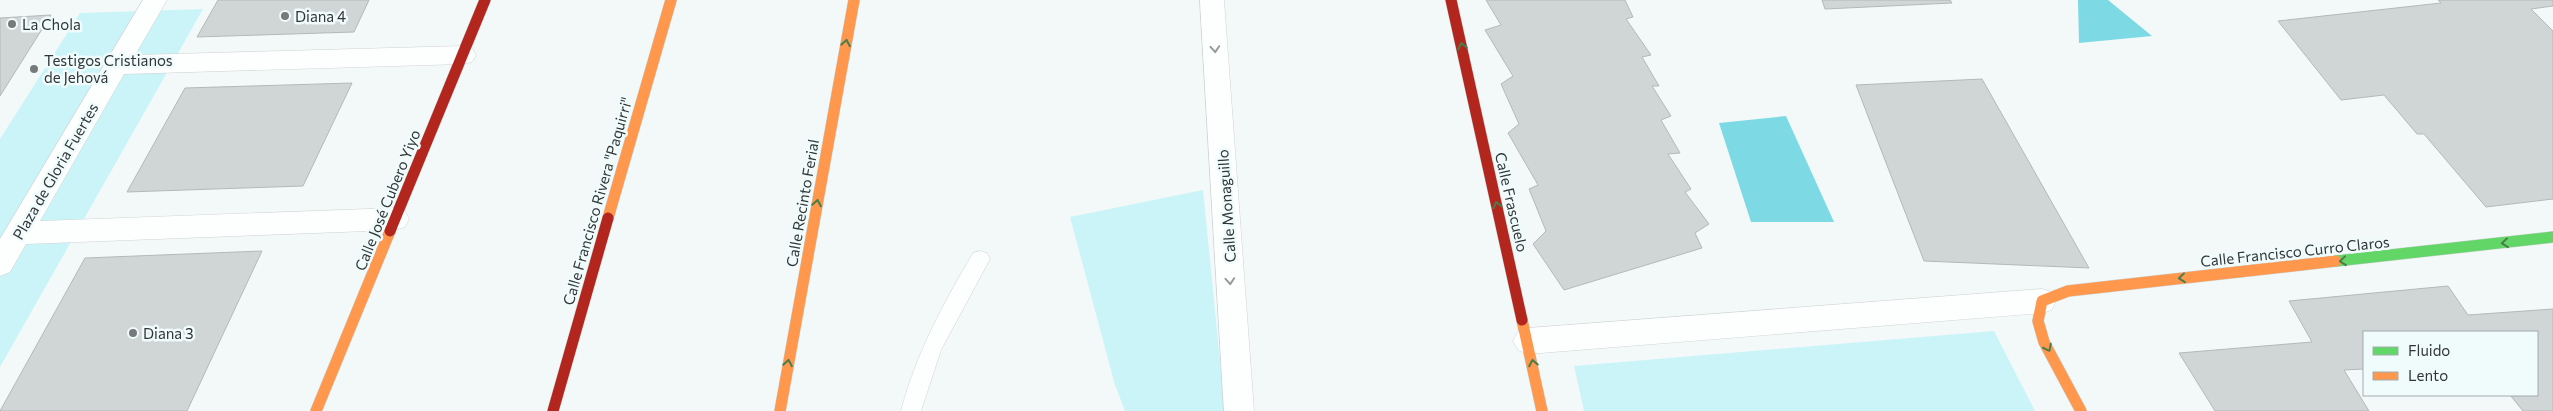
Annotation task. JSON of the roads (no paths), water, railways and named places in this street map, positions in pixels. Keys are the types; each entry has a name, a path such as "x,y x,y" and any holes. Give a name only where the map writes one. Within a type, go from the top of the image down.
{"street":[{"name":"Plaza de Gloria Fuertes","path":"0,264 155,0"},
{"name":"Calle José Cubero Yiyo","path":"316,411 485,0"},
{"name":"Calle Francisco Rivera \"Paquirri\"","path":"553,411 670,0"},
{"name":"Calle Recinto Ferial","path":"780,411 854,0"},
{"name":"Calle Monaguillo","path":"1212,0 1239,411"},
{"name":"Calle Frascuelo","path":"1451,0 1542,411"},
{"path":"117,65 463,55"},
{"path":"18,233 396,219"},
{"name":"Calle Francisco Curro Claros","path":"2042,301 2068,291 2553,237"},
{"path":"1528,341 2042,301 2038,321 2044,342 2081,411"}],"lane":[{"path":"911,411 919,376 942,324 980,260"}],"water":[{"path":"2078,0 2108,0 2152,36 2079,43"},
{"path":"1786,116 1834,222 1751,222 1719,123"}],"place":[{"name":"Diana 4","path":"285,16"},
{"name":"La Chola","path":"12,24"},
{"name":"Testigos Cristianos de Jehová","path":"34,69"},
{"name":"Diana 3","path":"133,333"}]}
